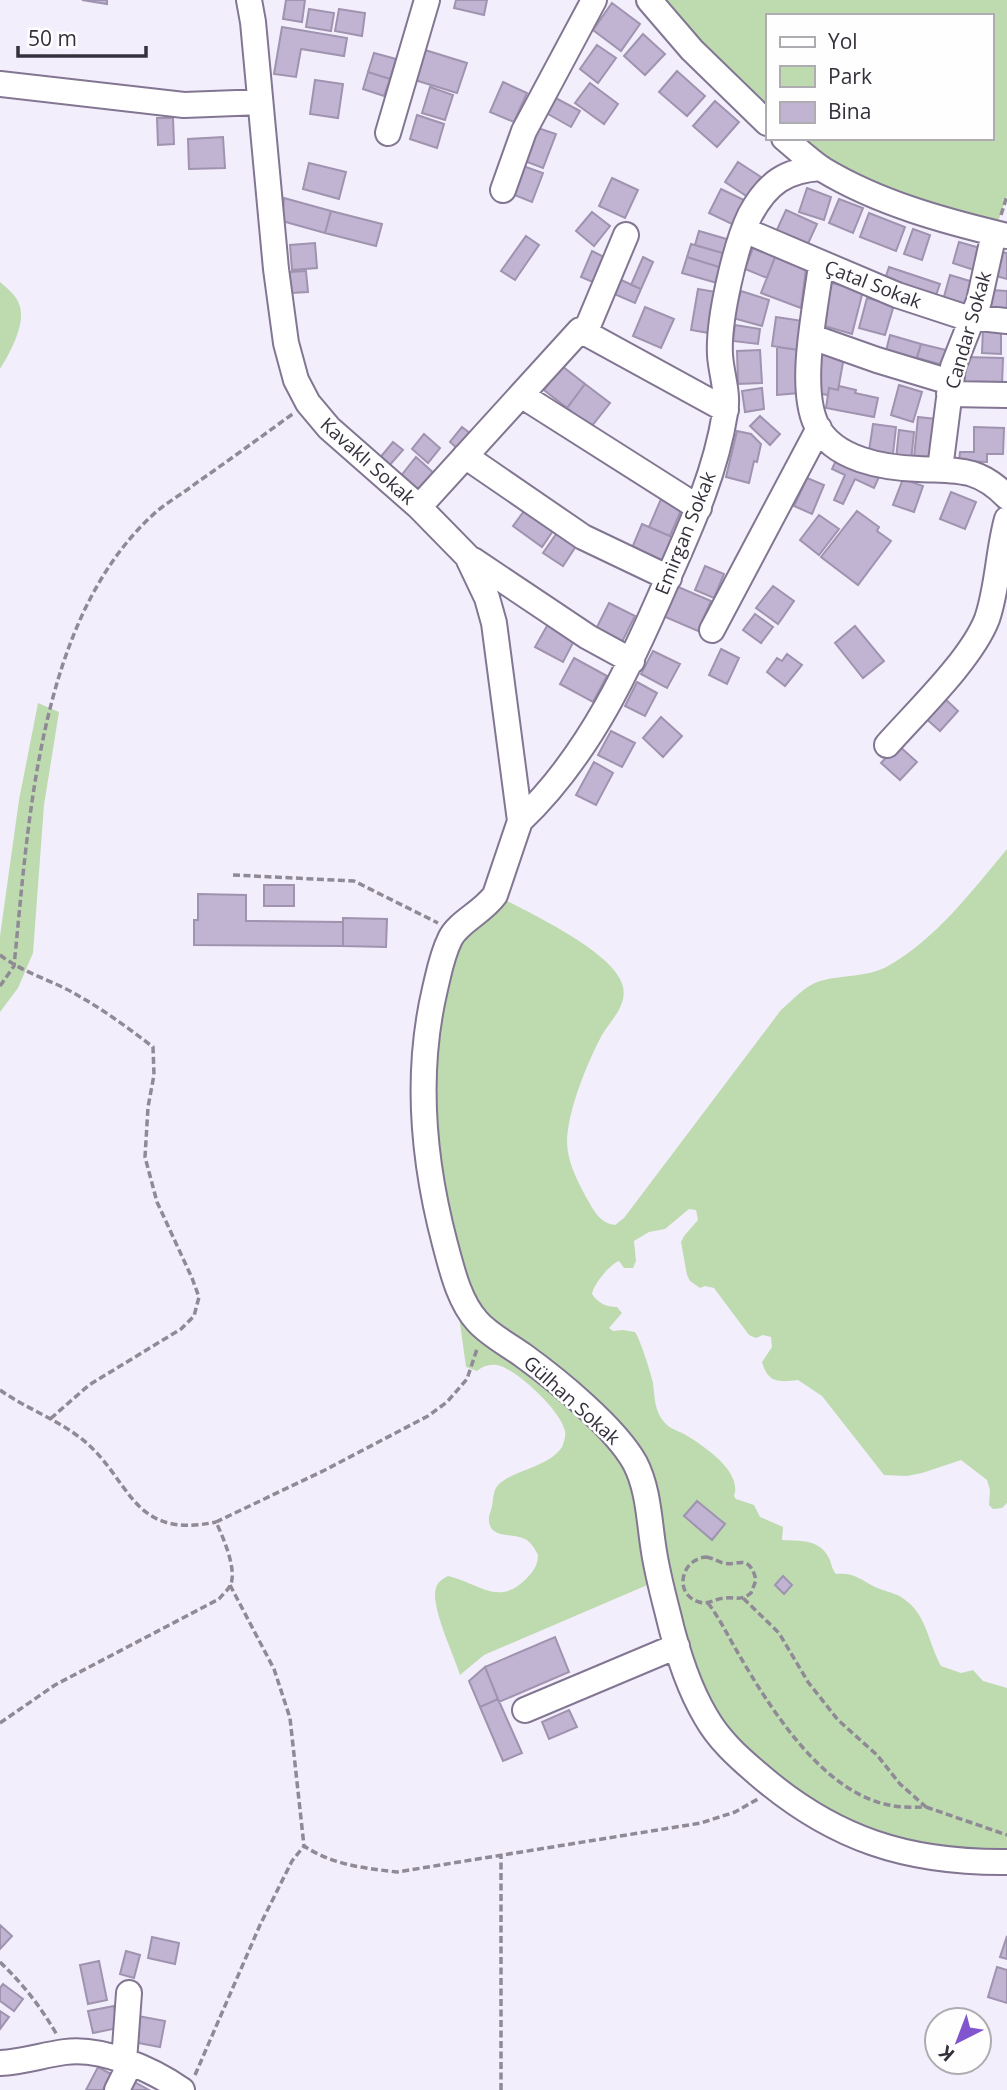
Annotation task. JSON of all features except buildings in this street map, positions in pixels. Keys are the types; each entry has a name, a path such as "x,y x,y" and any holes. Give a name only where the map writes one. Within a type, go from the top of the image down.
{"street":[{"name":"Kavaklı Sokak","path":"249,0 276,269 286,343 296,380 308,403 346,445 419,508 467,556 480,579 494,623 520,821"},
{"path":"388,133 427,0"},
{"path":"503,190 524,131 594,0"},
{"path":"649,0 692,50 766,122"},
{"path":"0,85 184,104 261,102"},
{"path":"786,140 821,168 885,199 937,218 1001,235"},
{"name":"Emirgan Sokak","path":"520,821 550,792 575,757 632,661 699,509 726,410 720,345 724,313 744,230 757,204 781,177 792,172 821,168"},
{"name":"Çatal Sokak","path":"744,230 821,265 897,295 973,319 1007,321"},
{"path":"585,333 626,235"},
{"name":"Candar Sokak","path":"940,469 949,388 958,353 973,319 1001,235"},
{"path":"821,265 810,356 810,401 819,428 837,446 875,464 895,468 962,470 992,483 1007,497"},
{"path":"419,508 580,330 726,410"},
{"path":"812,337 949,388 1007,395"},
{"path":"521,395 699,509"},
{"path":"712,630 819,428"},
{"path":"466,456 583,537 668,578"},
{"path":"887,745 961,660 981,631 994,591 1007,519"},
{"path":"467,556 588,637 632,661"},
{"name":"Gülhan Sokak","path":"520,821 495,895 479,914 455,931 441,960 424,1051 425,1129 429,1169 447,1253 468,1311 480,1324 528,1359 585,1408 617,1438 634,1463 644,1489 659,1580 677,1646 693,1690 715,1732 747,1765 775,1789 824,1823 881,1846 917,1855 1007,1862"},
{"path":"525,1710 677,1646"},
{"path":"117,2090 127,2063 128,1993"},
{"path":"0,2063 67,2052 90,2052 188,2084"}],"path":[{"path":"0,986 14,966 31,802 47,718 74,635 109,565 156,513 308,403"},
{"path":"233,875 354,881 455,931"},
{"path":"0,955 14,966 70,991 108,1013 153,1047 154,1075 148,1107 145,1157 157,1202 199,1297 194,1316 181,1329 89,1385 49,1420"},
{"path":"0,1390 75,1434 103,1460 127,1495 142,1510 158,1520 194,1527 216,1522 428,1416 460,1390 477,1354 480,1324"},
{"path":"0,1723 55,1685 219,1599 230,1586 232,1573 216,1522"},
{"path":"700,1557 712,1557 725,1564 742,1562 750,1567 755,1575 751,1593 744,1598 723,1598 708,1603 692,1598 683,1584 686,1567 700,1557"},
{"path":"188,2084 260,1925 292,1860 304,1846 289,1718 274,1669 230,1586"},
{"path":"744,1598 779,1633 808,1682 838,1720 877,1755 901,1784 926,1807"},
{"path":"708,1603 793,1736 834,1779 859,1794 888,1805 926,1807 1007,1835"},
{"path":"304,1846 320,1857 350,1867 397,1872 701,1823 734,1812 775,1789"},
{"path":"501,1854 501,2090"},
{"path":"0,1962 41,2008 67,2052"}],"green space":[{"path":"649,0 1007,0 1007,196 994,233 962,225 788,140 993,140 993,14 766,14 766,122"},
{"path":"0,282 16,298 21,320 16,337 0,369"},
{"path":"38,703 59,712 44,805 33,953 18,988 0,1012 0,936 19,800"},
{"path":"1007,849 1007,1503 1002,1508 993,1509 989,1505 990,1490 987,1480 961,1460 907,1476 884,1475 822,1396 798,1380 780,1381 771,1378 762,1362 772,1347 771,1337 763,1335 756,1338 749,1335 714,1288 700,1288 690,1281 687,1275 681,1242 698,1220 696,1210 689,1209 665,1229 649,1232 634,1241 636,1261 633,1268 624,1268 619,1261 615,1263 599,1280 592,1294 600,1302 617,1307 622,1313 609,1328 613,1331 635,1332 650,1372 661,1418 720,1460 733,1478 736,1499 754,1505 760,1517 783,1527 782,1540 809,1542 820,1547 829,1558 836,1574 856,1577 910,1603 921,1619 941,1666 961,1673 973,1670 983,1681 1007,1688 1007,1862 881,1846 727,1746 659,1580 484,1655 460,1675 439,1618 435,1596 437,1586 448,1576 488,1591 506,1591 516,1587 531,1574 538,1555 531,1544 520,1537 498,1533 490,1527 494,1494 507,1478 555,1455 562,1447 565,1433 562,1423 547,1402 516,1374 497,1365 486,1366 477,1371 466,1367 458,1309 429,1169 441,960 495,895 548,922 588,947 617,974 623,987 620,1007 602,1035 579,1087 567,1141 573,1170 594,1211 609,1224 615,1225 624,1218 781,1010 814,983 880,970 905,955 938,928"}]}
